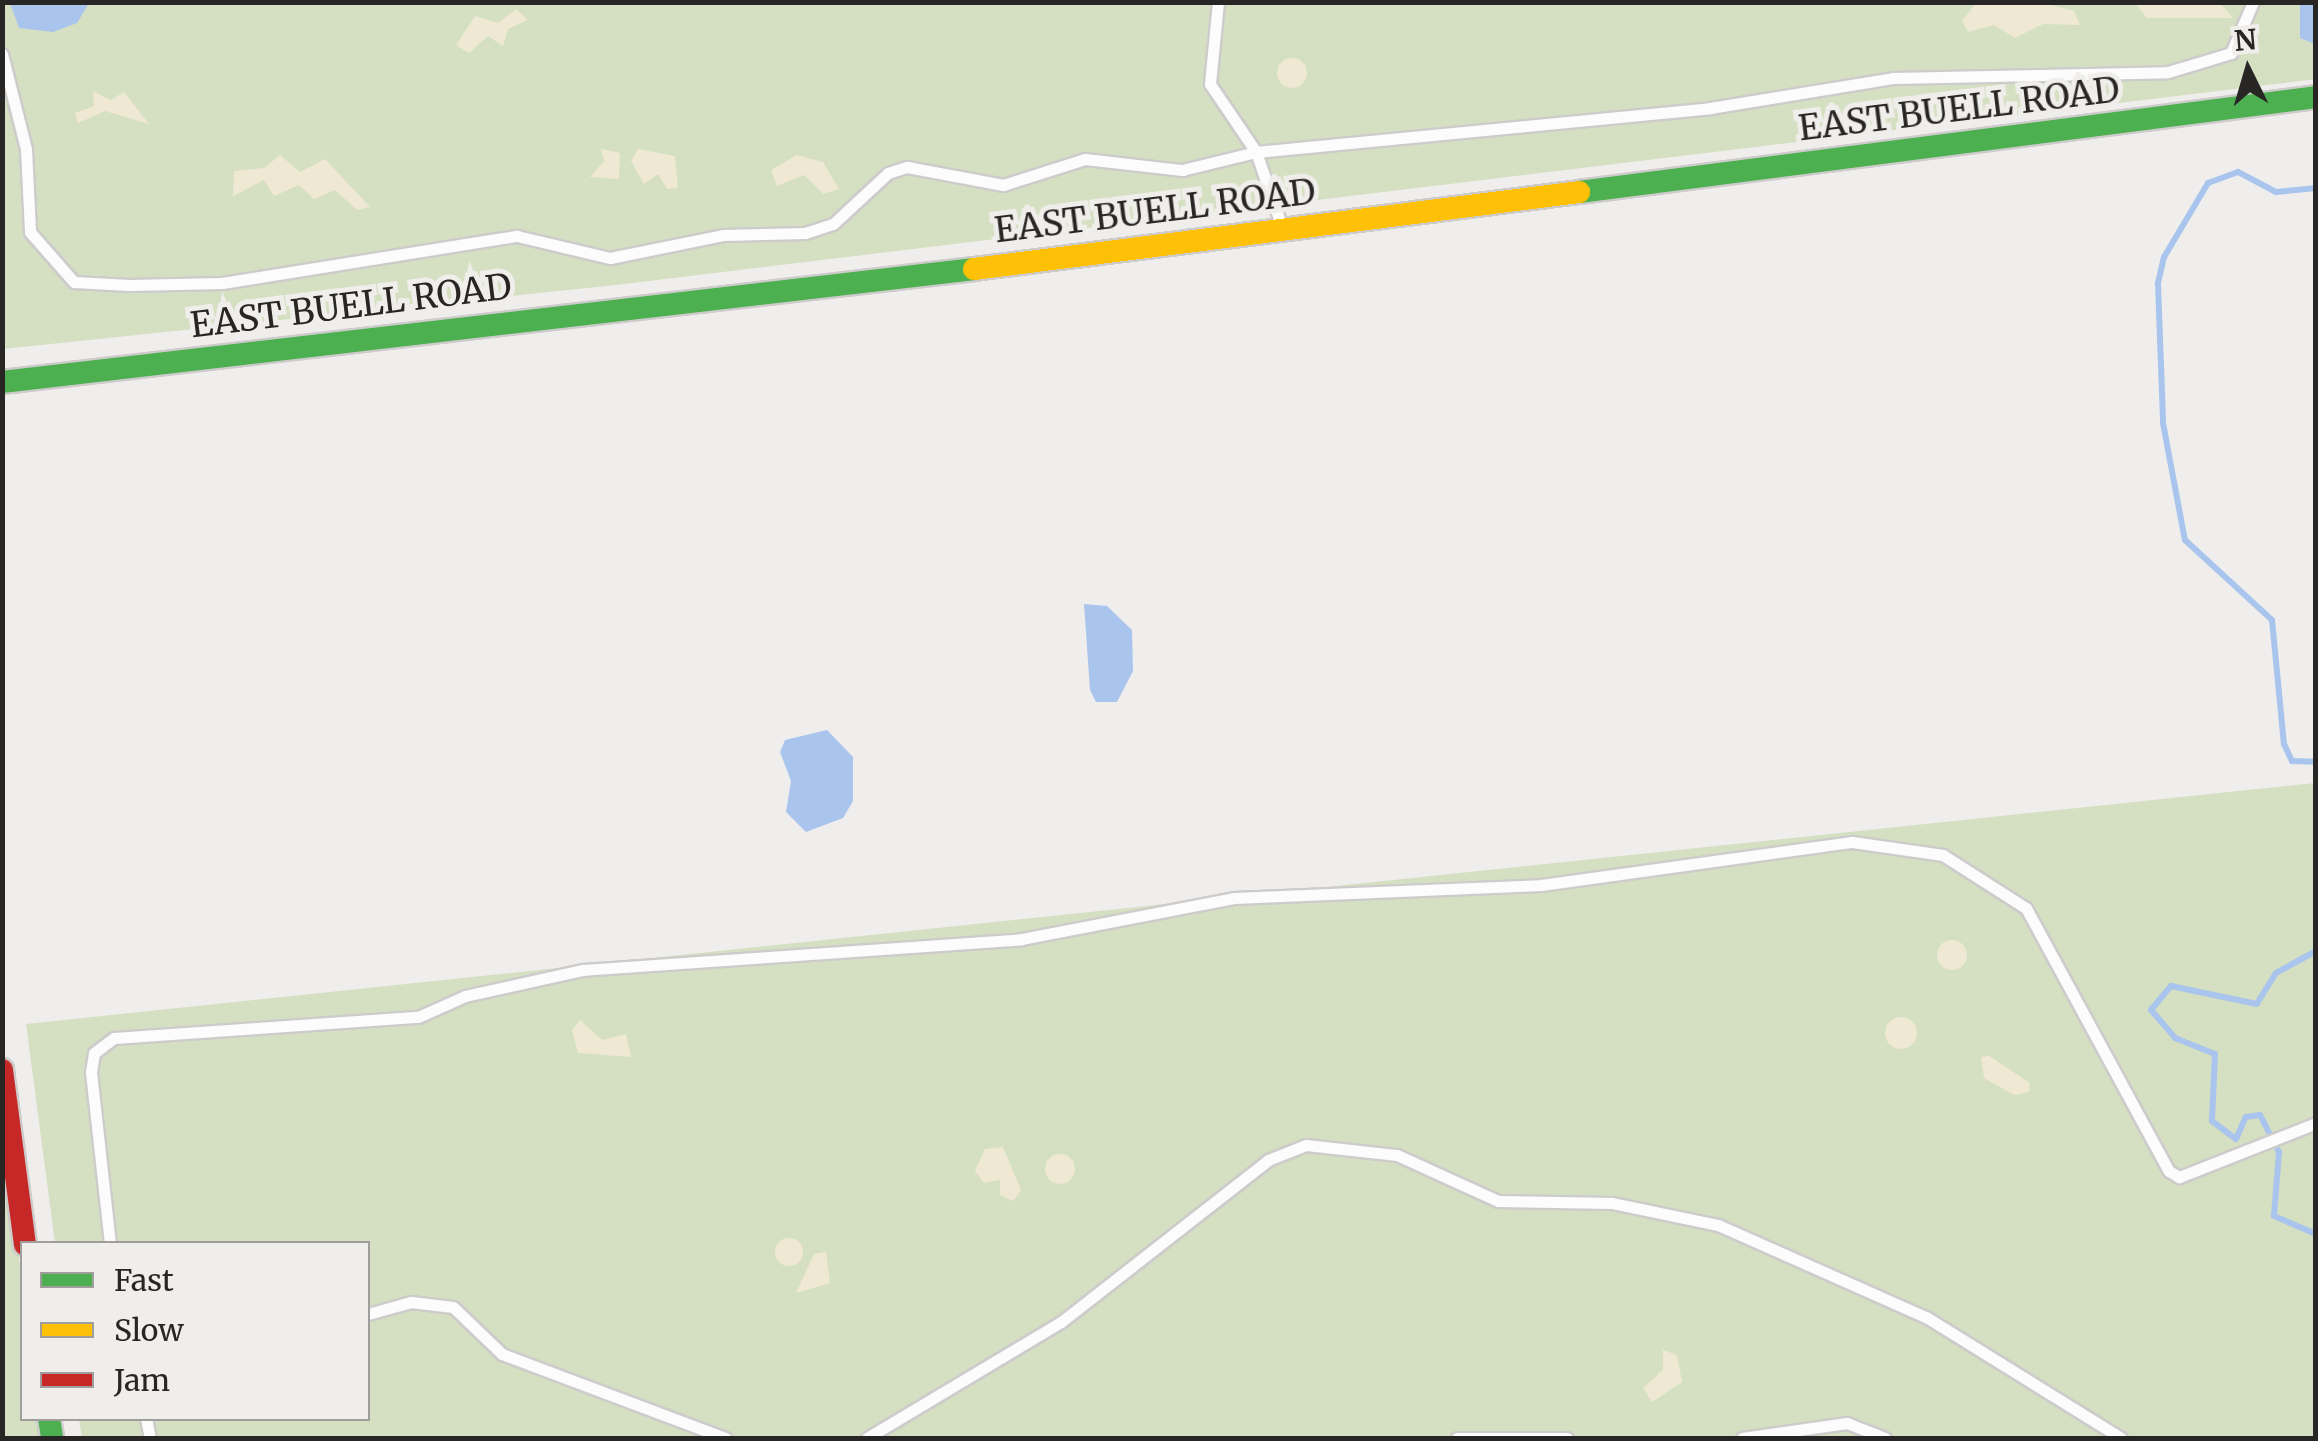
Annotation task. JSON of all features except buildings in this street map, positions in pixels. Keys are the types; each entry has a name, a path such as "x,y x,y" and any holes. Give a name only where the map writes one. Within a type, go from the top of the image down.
{"street":[{"name":"EAST BUELL ROAD","path":"2,382 1282,230 2316,96"},
{"path":"2,1070 25,1241"}],"lane":[{"path":"1218,2 1210,84 1256,152 1282,230"},
{"path":"2,54 26,149 30,232 86,285 222,283 516,236 626,256 710,236 824,229 898,169 991,186 1085,159 1166,171 1256,152 1710,108 1893,78 2011,82 2104,67 2185,69 2231,53 2253,2"},
{"path":"110,1241 90,1072 94,1053 114,1038 418,1018 465,996 570,972 1021,939 1233,898 1541,885 1852,842 1943,855 2026,908 2169,1171 2179,1176 2316,1123"},
{"path":"867,1438 1061,1322 1268,1160 1306,1146 1396,1155 1498,1201 1612,1203 1718,1224 1926,1317 2121,1438"},
{"path":"370,1313 411,1302 453,1307 502,1354 726,1438"},
{"path":"1742,1438 1847,1423 1885,1438"},
{"path":"1457,1438 1568,1438"}],"green space":[{"path":"2315,2 2316,79 616,285 3,349 2,3"},
{"path":"2315,783 2315,1438 82,1438 79,1421 370,1421 370,1241 55,1241 26,1024"},
{"path":"2,1129 20,1265 20,1421 41,1421 43,1438 3,1438"}],"sand":[{"path":"1976,3 2044,3 2074,11 2080,25 2043,24 2015,38 1994,25 1968,32 1962,21"},
{"path":"2135,3 2220,3 2233,18 2147,18"},
{"path":"516,9 528,20 508,29 503,46 488,36 469,53 456,45 475,16 498,23"},
{"path":"1292,58 1303,62 1307,73 1303,84 1292,88 1281,84 1277,73 1281,62"},
{"path":"93,91 111,100 124,92 149,124 105,111 78,123 75,113 94,106"},
{"path":"601,149 620,153 619,179 590,177 604,161"},
{"path":"638,149 675,156 678,188 667,189 658,174 644,184 631,161"},
{"path":"280,155 300,172 325,159 370,207 357,210 335,190 314,199 299,185 274,196 264,180 233,196 234,171 264,168"},
{"path":"797,155 823,162 839,189 823,194 804,175 777,186 771,170"},
{"path":"1952,940 1963,944 1967,955 1963,966 1952,970 1941,966 1937,955 1941,944"},
{"path":"1901,1017 1913,1021 1917,1033 1913,1045 1901,1049 1889,1045 1885,1033 1889,1021"},
{"path":"580,1020 602,1040 626,1034 631,1057 578,1053 572,1030"},
{"path":"1989,1056 2030,1083 2029,1092 2014,1095 1984,1078 1981,1057"},
{"path":"1003,1147 1021,1190 1013,1201 1000,1195 1000,1180 984,1183 975,1171 985,1149"},
{"path":"1060,1154 1071,1158 1075,1169 1071,1180 1060,1184 1049,1180 1045,1169 1049,1158"},
{"path":"789,1238 799,1242 803,1252 799,1262 789,1266 779,1262 775,1252 779,1242"},
{"path":"826,1252 830,1283 796,1293 814,1254"},
{"path":"1663,1350 1677,1355 1682,1382 1652,1402 1643,1388 1663,1370"}],"water":[{"path":"10,2 89,3 77,23 53,32 19,28"},
{"path":"2300,3 2315,3 2315,44 2300,38"},
{"path":"1084,604 1107,606 1132,630 1133,671 1117,702 1096,702 1090,690"},
{"path":"827,730 853,757 853,801 843,818 806,832 786,812 791,781 780,752 785,740"}],"waterway":[{"path":"2316,188 2276,192 2238,172 2208,183 2164,257 2158,284 2163,423 2185,540 2272,620 2284,744 2292,761 2316,762"},
{"path":"2316,951 2276,973 2257,1004 2171,986 2151,1010 2175,1038 2215,1054 2212,1121 2236,1139 2246,1117 2260,1115 2279,1152 2274,1216 2316,1234"}],"traffic: fast":[{"path":"1579,192 2316,97"},
{"path":"2,382 974,269"},
{"path":"49,1421 52,1438"}],"traffic: slow":[{"path":"974,269 1579,192"}],"traffic: jam":[{"path":"2,1070 25,1241"}]}
